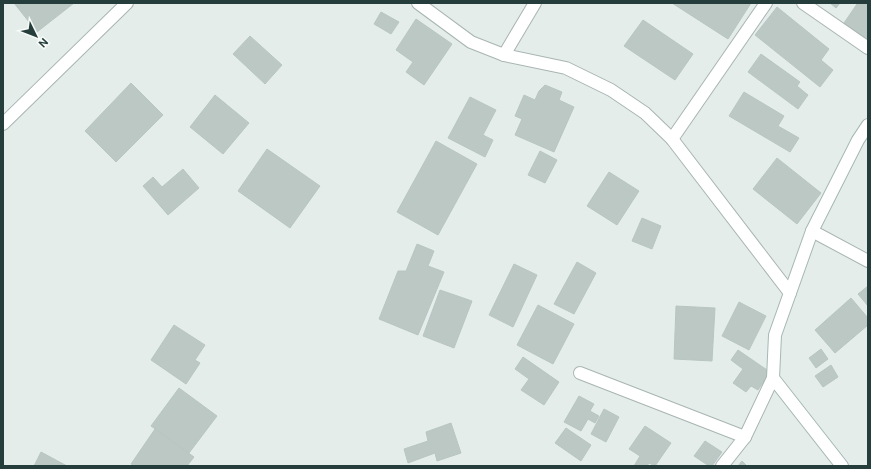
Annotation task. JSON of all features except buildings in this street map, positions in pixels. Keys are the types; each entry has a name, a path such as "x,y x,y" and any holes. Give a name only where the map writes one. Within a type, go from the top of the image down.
{"street":[{"path":"3,124 127,3"},
{"path":"418,3 471,42 504,55 566,68 610,90 645,113 672,139 790,293"},
{"path":"504,55 535,3"},
{"path":"672,139 766,3"},
{"path":"803,3 868,48"},
{"path":"722,466 745,437 773,378 775,335 812,231 858,140 868,125"},
{"path":"812,231 868,261"},
{"path":"580,373 745,437"},
{"path":"773,378 842,466"}]}
